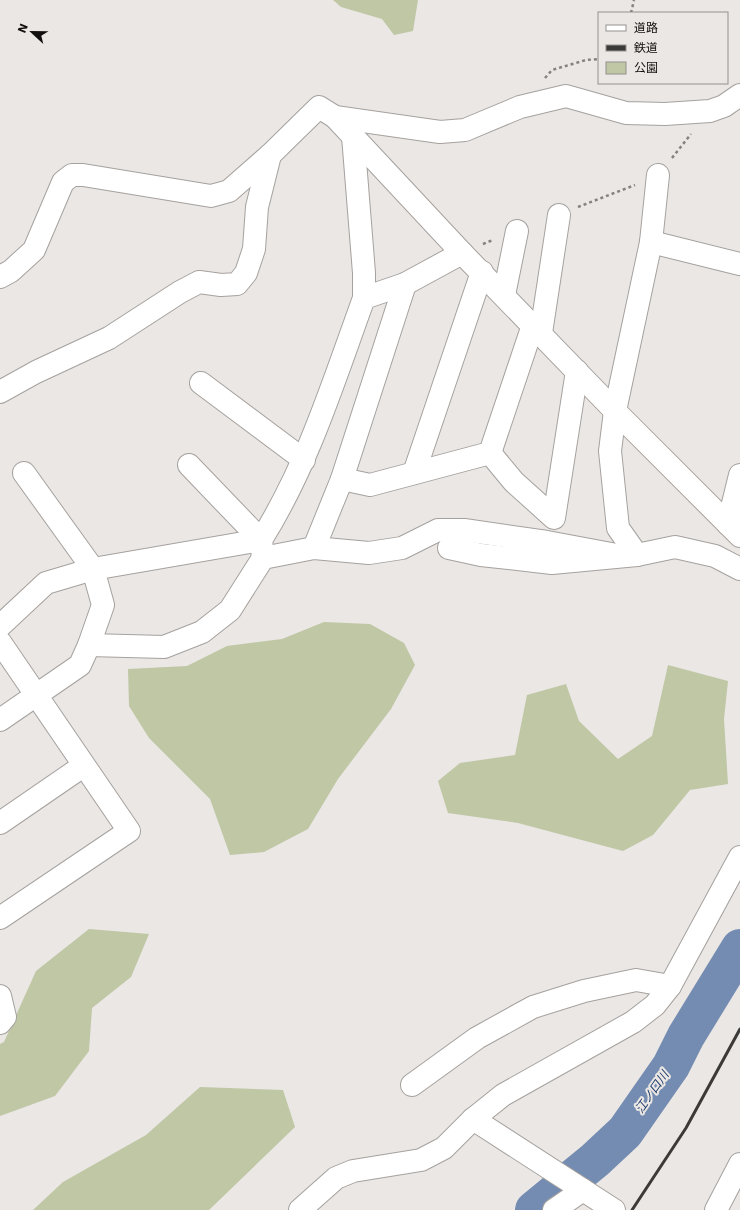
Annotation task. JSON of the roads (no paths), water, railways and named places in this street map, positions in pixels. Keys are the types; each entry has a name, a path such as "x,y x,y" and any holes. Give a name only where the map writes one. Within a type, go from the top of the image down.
{"street":[{"path":"335,117 440,132 465,130 520,107 566,96 626,113 665,114 710,111 724,106 740,94"},
{"path":"0,277 11,271 34,250 63,182 72,175 84,175 211,196 229,191 270,155 319,107 335,117 462,253 615,411 734,530"},
{"path":"89,645 164,647 202,632 230,610 262,549 304,460 364,298 364,272 353,136"},
{"path":"0,392 36,372 109,338 180,292 200,282 221,285 237,284 246,273 254,249 257,207 270,155"},
{"path":"629,556 618,528 610,451 615,411 651,242 658,175"},
{"path":"490,453 537,329 559,215"},
{"path":"504,295 517,231"},
{"path":"651,242 740,264"},
{"path":"364,298 405,284 462,253"},
{"path":"414,473 482,272"},
{"path":"314,548 342,479 405,284"},
{"path":"490,453 514,482 554,518 577,371"},
{"path":"201,383 304,460"},
{"path":"342,479 370,485 490,453"},
{"path":"189,465 262,549"},
{"path":"0,720 35,694 80,665 89,645 103,605 93,569 24,473"},
{"path":"734,530 740,475"},
{"path":"0,626 46,583 93,569 262,549 314,548 369,553 402,548 438,530 464,530 629,556"},
{"path":"449,548 481,555 552,563 629,556 675,547 715,556 740,569"},
{"path":"0,642 83,766 129,831 0,918"},
{"path":"0,823 83,766"},
{"path":"300,1210 336,1178 353,1171 421,1160 444,1148 473,1119 503,1095 633,1022 656,1005 670,986 740,858"},
{"path":"412,1085 477,1038 533,1006 584,991 636,980 670,986"},
{"path":"0,996 5,1017 0,1023"},
{"path":"473,1119 614,1210"},
{"path":"716,1210 740,1164"},
{"path":"554,1210 579,1188"}],"waterway":[{"name":"江ノ口川","path":"534,1210 595,1160 625,1132 671,1066 686,1036 740,948"}],"railway":[{"path":"632,1210 686,1128 740,1029"}]}
